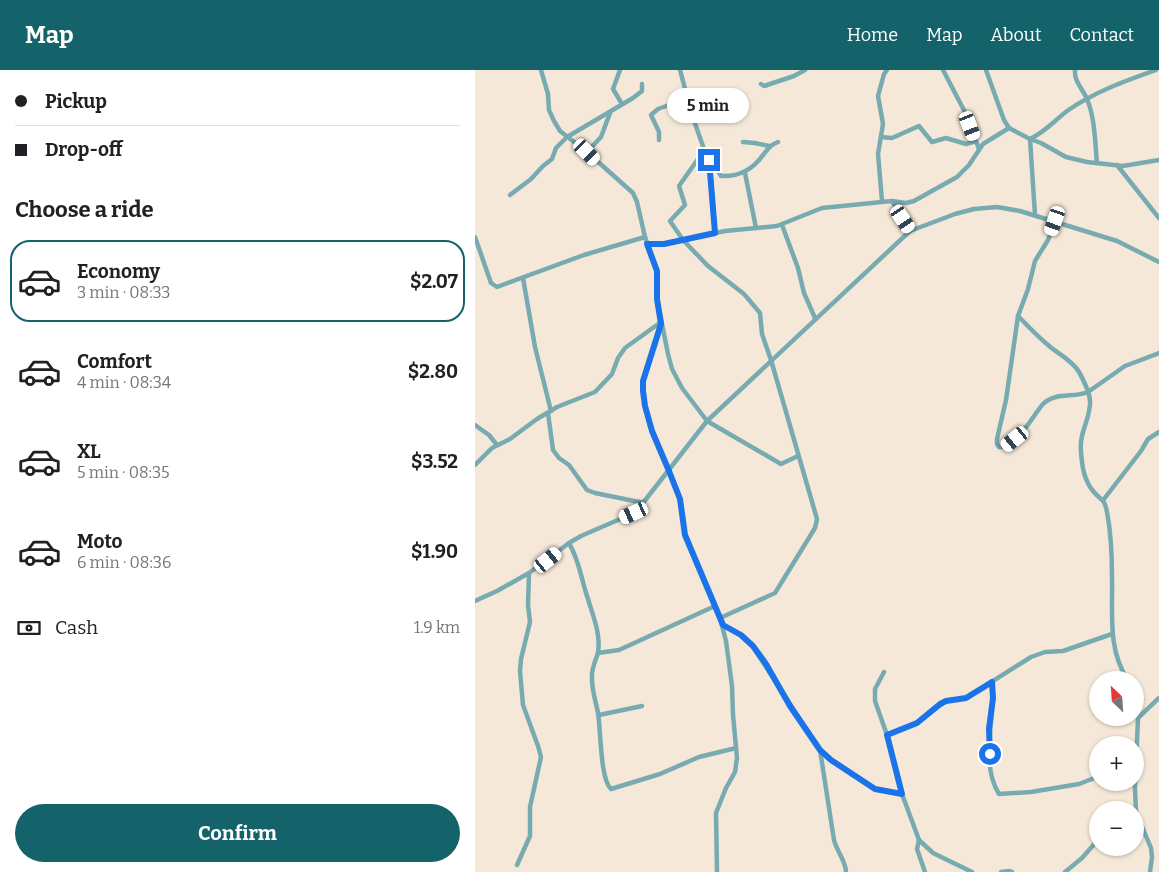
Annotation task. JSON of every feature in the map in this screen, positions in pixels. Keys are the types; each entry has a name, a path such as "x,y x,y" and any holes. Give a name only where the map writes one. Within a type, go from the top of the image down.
{"street":[{"path":"541,70 548,94 549,110 554,122 567,137 587,152 633,193 637,202 647,244 657,271 657,299 672,369 682,388 707,421 781,464 798,456"},
{"path":"620,70 613,89 622,104"},
{"path":"680,70 710,166 715,233"},
{"path":"761,84 764,86 805,70"},
{"path":"882,201 878,154 883,124 878,96 884,74 887,70"},
{"path":"943,70 967,116 979,148"},
{"path":"986,70 1009,128 1030,139 1066,157 1097,163 1117,165 1159,160"},
{"path":"1075,70 1075,79 1087,98 1091,114 1097,163"},
{"path":"1030,139 1039,135 1066,112 1087,98 1107,88 1156,70"},
{"path":"510,195 531,180 552,159 556,148 567,137 642,91 642,84"},
{"path":"659,140 659,132 651,115 657,109 688,98"},
{"path":"587,152 601,137 610,112"},
{"path":"881,137 892,138 919,126 932,142 946,138 966,144 976,141"},
{"path":"647,244 664,244 715,233 782,225 822,208 882,201 906,203 914,201 957,177 963,172 979,148 1009,128"},
{"path":"1030,139 1035,216"},
{"path":"743,142 755,142 769,146"},
{"path":"710,166 715,166 721,176 745,172 763,155 769,146 778,142"},
{"path":"705,149 679,186 685,205 670,221 683,240 708,266 744,294 758,311 762,334 817,519 815,528 775,593 720,618"},
{"path":"1117,165 1159,218"},
{"path":"745,172 756,228"},
{"path":"892,201 910,231"},
{"path":"475,600 497,591 529,573 569,543 634,513 707,421 910,231 955,214 974,209 997,207 1055,221 1117,241 1159,262"},
{"path":"1055,221 1048,240 1035,261 1028,289 1017,316 1006,400 997,439 999,447 1006,446 1015,439 1028,426 1046,401 1053,397 1088,392 1125,366 1159,353"},
{"path":"782,225 798,268 804,294 815,318"},
{"path":"475,237 494,286 497,287 584,255 645,237"},
{"path":"523,278 549,412 553,450 559,458 569,465 587,490 595,494 643,503"},
{"path":"1017,316 1048,346 1078,370 1088,392 1090,402 1086,423 1080,438 1084,473 1087,483 1094,493 1104,499"},
{"path":"475,465 497,445 509,439 521,429 549,412 595,392 611,374 625,348 661,323"},
{"path":"661,323 646,369 643,391 652,431 680,499 685,535 723,625 732,686 736,748 735,772 716,813 717,872"},
{"path":"475,425 489,435 497,445"},
{"path":"1123,671 1112,634 1112,577 1108,522 1104,499 1149,439 1159,432"},
{"path":"569,543 579,563 593,612 599,642 591,679 599,715 604,772 606,782 611,789 660,774 699,757 736,748"},
{"path":"517,865 530,836 531,807 541,757 523,705 520,671 530,622 528,605 529,573"},
{"path":"598,653 619,650 715,606"},
{"path":"723,625 741,635 753,646 820,750 831,760 869,786 875,789 902,794"},
{"path":"887,735 917,723 946,701 966,698 1031,658 1045,652 1063,651 1112,634"},
{"path":"884,672 875,689 875,701 887,735 902,794 919,840 933,854 972,872"},
{"path":"992,682 993,698 989,729 991,773 999,794 1031,792 1079,784 1089,780"},
{"path":"1144,712 1159,698"},
{"path":"599,715 642,706"},
{"path":"820,750 836,848 844,861 846,872"},
{"path":"1144,832 1151,848 1150,872"},
{"path":"919,840 917,849 925,872"},
{"path":"1065,872 1089,851"},
{"path":"1001,872 1012,872"}],"route":[{"path":"709,160 715,233 664,244 647,244 657,271 657,299 661,324 646,369 643,391 652,431 680,499 685,535 723,625 741,635 753,646 820,750 862,782 875,789 902,794 887,735 917,723 940,704 946,701 966,698 992,682 993,698 989,729 990,754"}]}
